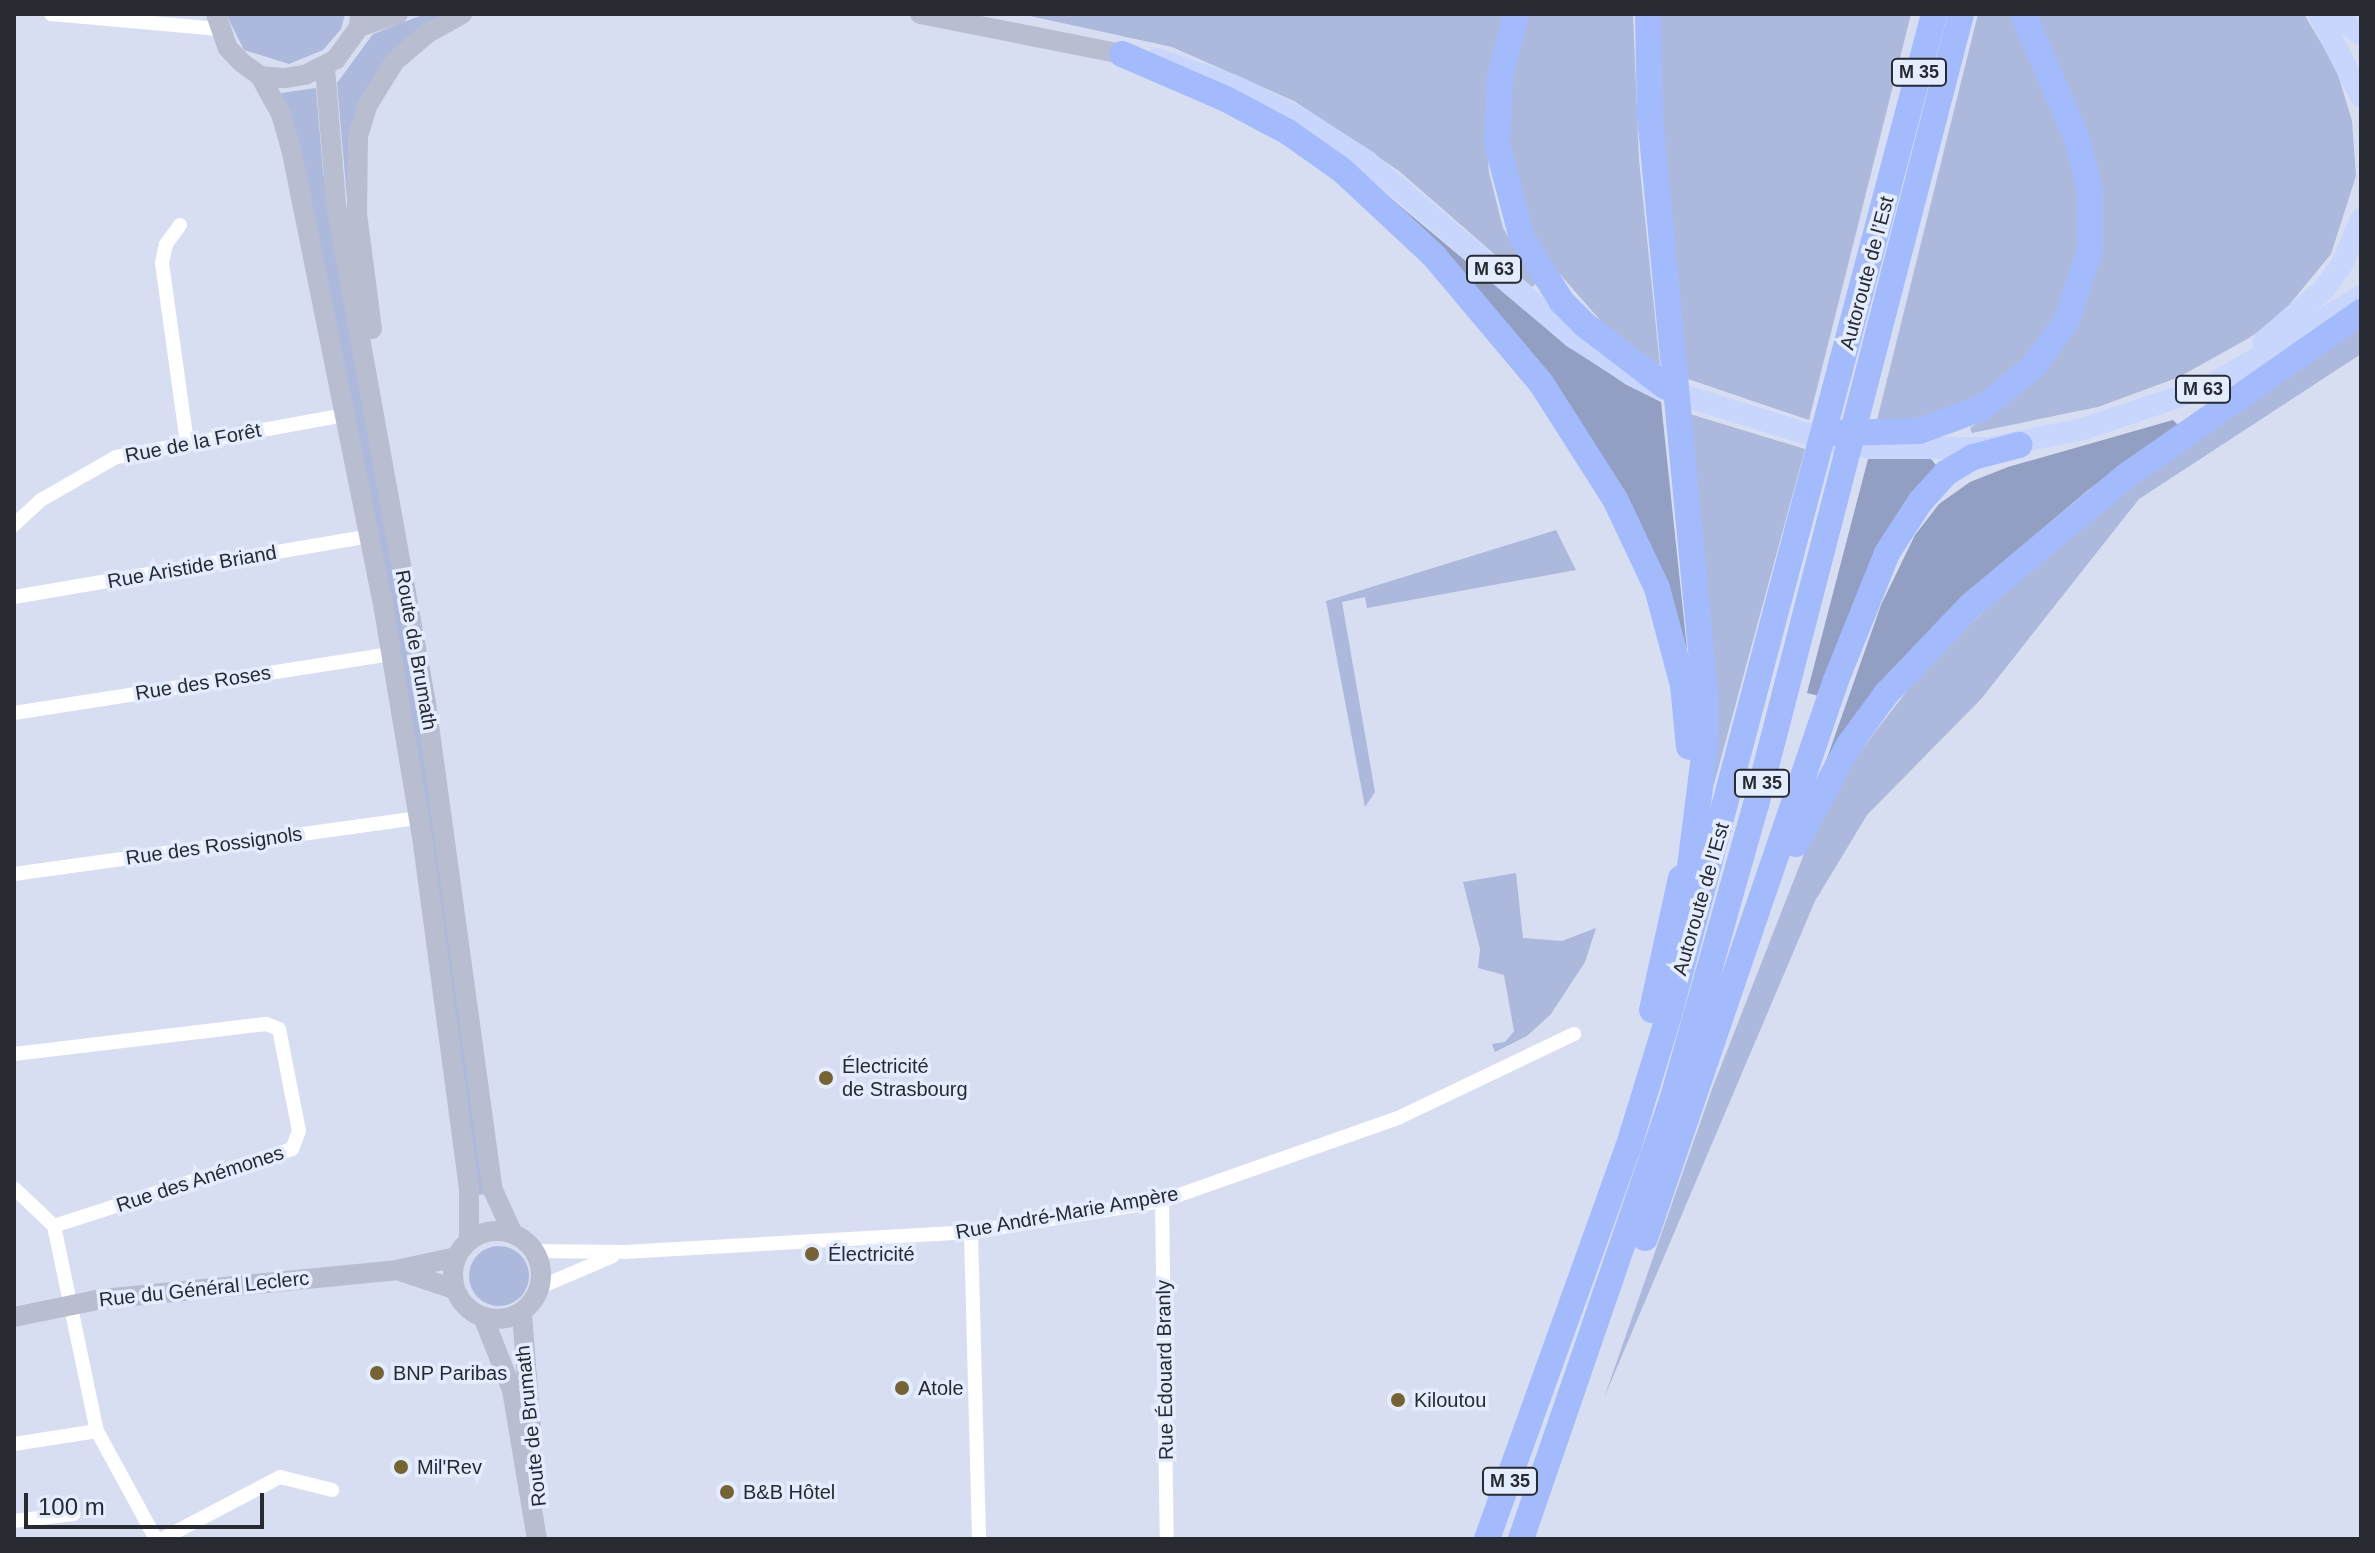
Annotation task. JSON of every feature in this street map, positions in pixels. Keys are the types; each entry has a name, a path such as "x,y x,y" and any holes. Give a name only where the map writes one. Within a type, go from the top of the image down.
{"highway":[{"path":"1516,14 1504,53 1497,110 1497,144 1510,206 1522,238 1562,302 1625,364 1666,387"},
{"path":"1588,1262 1613,1143 1689,885 1705,734 1650,116 1648,14"},
{"name":"Autoroute de l’Est","path":"1487,1539 1628,1148 1702,899 1934,14"},
{"name":"Autoroute de l’Est","path":"1523,1539 1672,1101 1756,805 1961,14"},
{"path":"1808,433 1899,441 1942,425 2004,394 2055,342 2086,272 2092,217 2086,166 2023,14"},
{"path":"1122,54 1197,85 1288,132 1393,214 1541,383 1615,499 1652,574 1671,631 1689,738 1680,885 1652,1010"},
{"path":"1734,982 1832,771 1916,660 2037,545 2361,312"},
{"path":"1523,1539 1659,1203 1836,680 1887,553 1920,502 1946,473 1973,457 2019,445"}],"main road":[{"path":"260,76 305,75 325,67 359,21 398,14"},
{"path":"387,483 393,454 360,246 358,136 367,106 395,61 428,33 462,14"},
{"name":"M 63","path":"920,14 1194,70 1298,117 1368,162 1573,337 1625,364"},
{"path":"2319,14 2361,96"},
{"path":"2332,14 2361,34"},
{"name":"Route de Brumath","path":"217,21 228,48 260,76 281,114 291,148 392,654 415,823 413,845 445,1123 459,1135 469,1190 469,1239"},
{"name":"Route de Brumath","path":"325,67 336,205 448,844 493,1190 512,1232"},
{"path":"2143,408 2253,349 2303,312 2342,264 2361,219"},
{"name":"M 63","path":"1899,441 2019,445 2143,408 2208,387 2361,296"},
{"path":"1666,387 1715,406 1808,433"},
{"path":"483,1232 512,1232 534,1251 540,1287 522,1314 484,1319 468,1309 454,1289 457,1257 469,1239 483,1232"},
{"name":"Rue du Général Leclerc","path":"14,1317 73,1305 396,1270 457,1257"},
{"name":"Rue du Général Leclerc","path":"396,1270 454,1289"},
{"name":"Route de Brumath","path":"522,1314 540,1539"},
{"name":"Route de Brumath","path":"484,1319 510,1381 540,1539"}],"street":[{"path":"51,14 102,19 217,21"},
{"path":"102,19 138,14"},
{"path":"180,225 166,244 162,263 187,443"},
{"name":"Rue de la Forêt","path":"14,525 41,500 101,464 187,443 345,415"},
{"name":"Rue Aristide Briand","path":"14,597 370,536"},
{"name":"Rue des Roses","path":"14,713 392,654"},
{"name":"Rue des Rossignols","path":"14,874 415,823"},
{"name":"Rue des Anémones","path":"14,1054 266,1024 279,1029 299,1131 292,1149 54,1226"},
{"name":"Rue André-Marie Ampère","path":"534,1251 624,1252 971,1232 1162,1201 1400,1117 1574,1034"},
{"path":"15,1189 54,1226 97,1431 156,1539"},
{"name":"Rue Édouard Branly","path":"1162,1201 1167,1539"},
{"path":"971,1232 979,1539"},
{"name":"Rue André-Marie Ampère","path":"540,1287 624,1252"},
{"path":"14,1444 97,1431"},
{"path":"162,1539 280,1477 332,1490"},
{"path":"14,1521 74,1514"}],"shaded area":[{"path":"226,14 345,14 341,29 323,50 289,64 244,50"},
{"path":"425,14 446,14 426,26 348,150 350,234 337,83 373,34"},
{"path":"1021,14 1506,14 1486,137 1489,172 1503,228 1536,284 1532,287 1399,171 1294,101 1172,47"},
{"path":"1521,14 1633,14 1639,160 1660,366 1606,327 1538,249 1503,130"},
{"path":"1658,14 1911,14 1809,420 1685,378 1658,74"},
{"path":"1978,14 2014,14 2064,127 2085,216 2068,299 2031,358 1955,413 1876,424"},
{"path":"2034,14 2304,14 2336,68 2352,121 2356,176 2331,254 2280,316 2249,338 2179,377 2098,407 1972,433 1970,428 2000,408 2097,264"},
{"path":"316,88 323,172 414,674 487,1194 477,1195 443,967 281,93"},
{"path":"1375,185 1553,334 1625,384 1661,402 1687,649 1613,472"},
{"path":"2361,325 2361,354 2139,499 1982,698 1867,815 1815,901 1604,1398 1712,1089 1817,821 1841,776 1920,674 1990,605 2142,479"},
{"path":"1690,414 1805,449 1714,784 1712,784"},
{"path":"2173,420 2179,426 2088,490 2015,552 1826,761 1881,605 1915,535 1939,504 1970,482 2008,467"},
{"path":"1868,459 1931,459 1936,465 1819,696 1807,693"},
{"path":"1556,530 1576,570 1367,608 1365,597 1342,602 1375,792 1365,807 1326,601"},
{"path":"1516,873 1523,938 1562,941 1596,928 1585,962 1551,1014 1527,1036 1495,1052 1492,1044 1505,1042 1514,1031 1504,975 1478,968 1480,949 1463,882"},
{"path":"499,1246 510,1248 520,1255 527,1265 527,1287 520,1297 510,1304 499,1306 488,1304 478,1297 471,1287 469,1276 471,1265 478,1255 488,1248"}],"place":[{"name":"Électricité de Strasbourg","path":"826,1078"},
{"name":"Électricité","path":"812,1254"},
{"name":"BNP Paribas","path":"377,1373"},
{"name":"Atole","path":"902,1388"},
{"name":"Kiloutou","path":"1398,1400"},
{"name":"Mil'Rev","path":"401,1467"},
{"name":"B&B Hôtel","path":"727,1492"}]}
